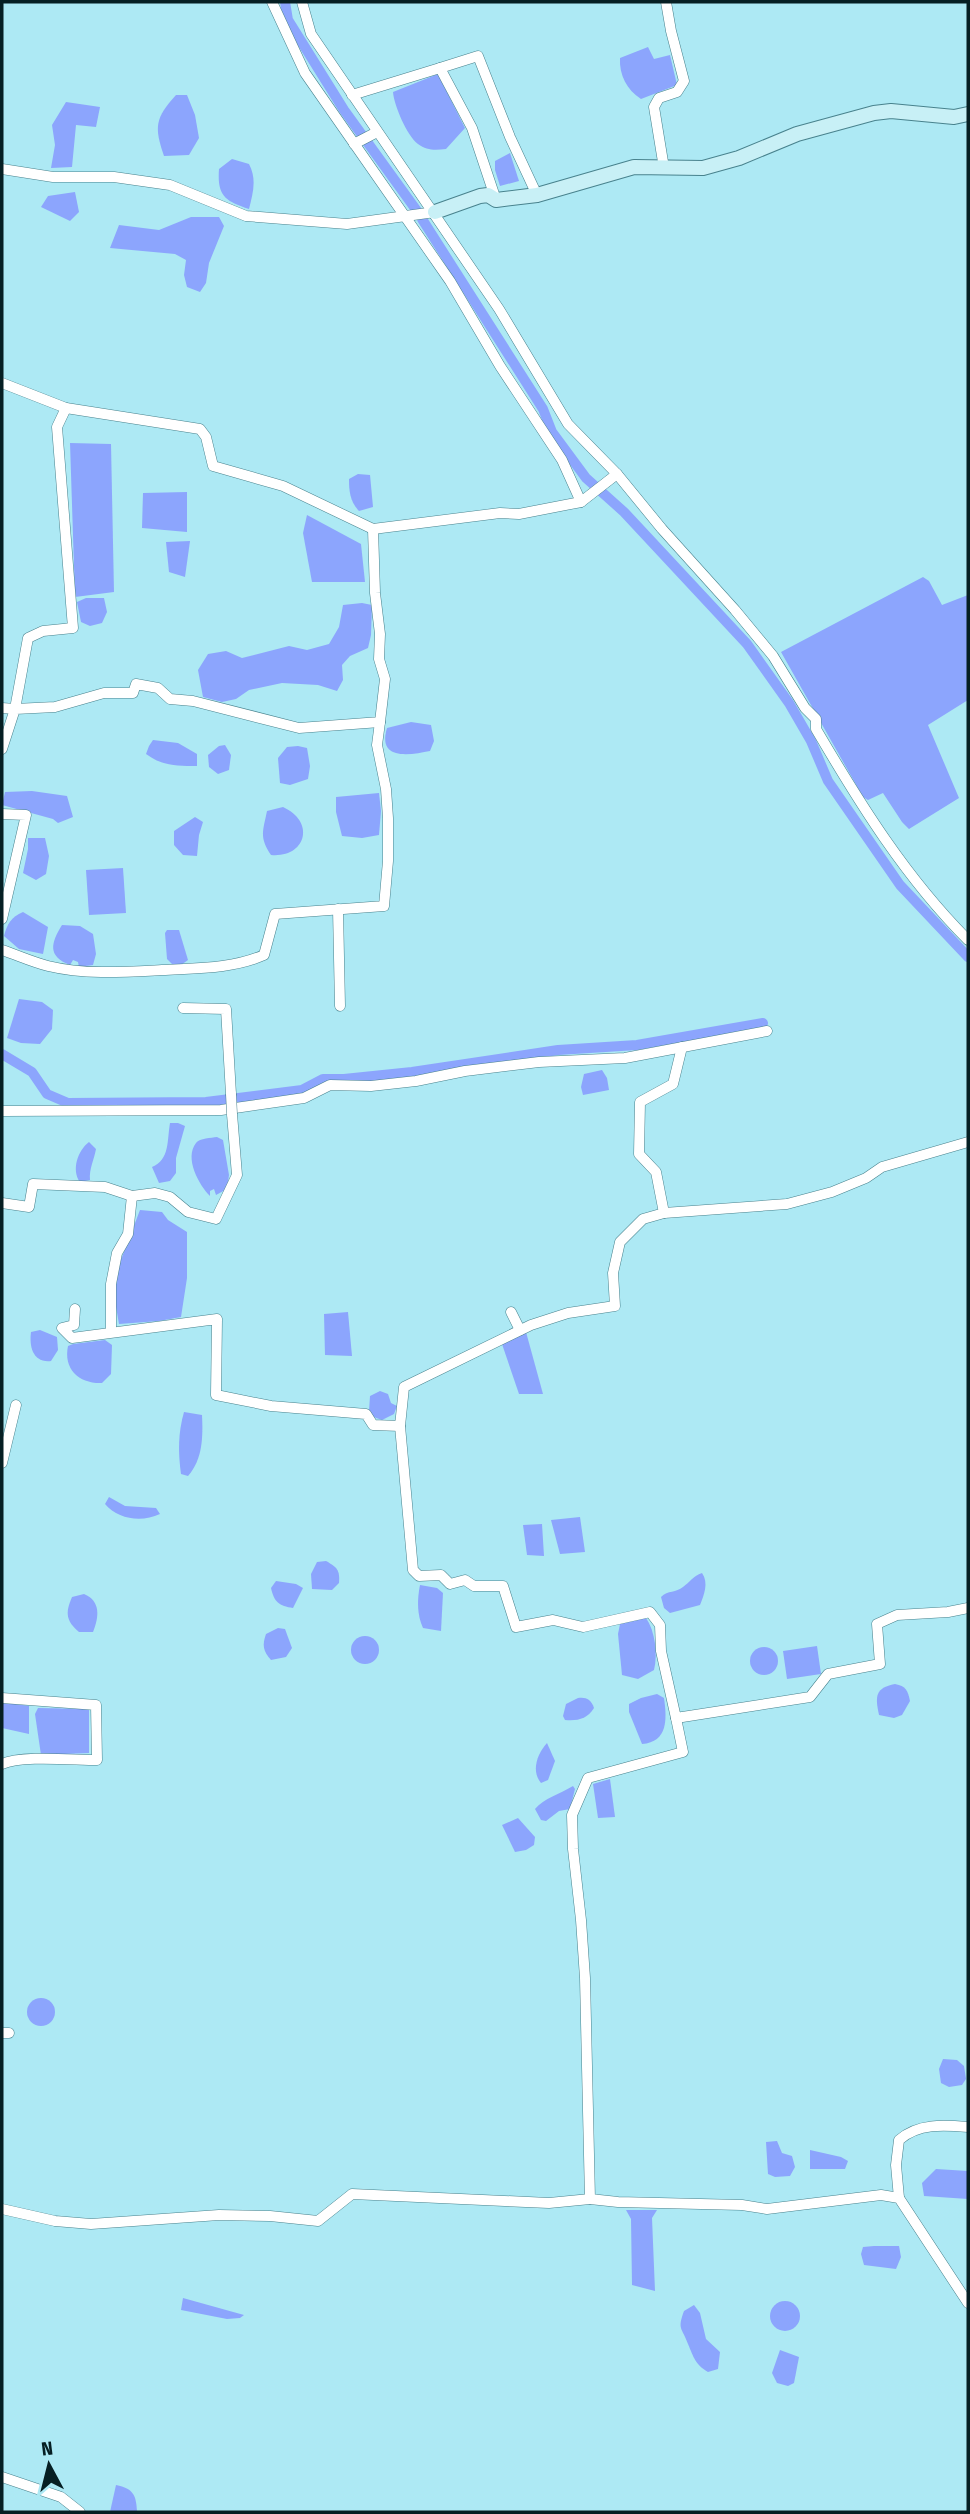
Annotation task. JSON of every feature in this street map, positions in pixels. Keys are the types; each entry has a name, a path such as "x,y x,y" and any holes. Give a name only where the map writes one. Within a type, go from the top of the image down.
{"street":[{"path":"272,2 305,73 450,281 500,366 562,460 581,502"},
{"path":"302,2 312,34 499,309 568,424 617,474 773,656 805,708 816,719 816,729 861,807 928,897 968,940"},
{"path":"664,168 654,107 659,98 677,92 684,81 666,2"},
{"path":"352,95 478,55 510,137 537,195"},
{"path":"440,68 472,128 496,200"},
{"path":"2,169 53,177 114,177 170,185 246,216 346,224 435,212 480,196 488,195 496,200 537,195 634,167 703,168 738,158 797,134 874,113 891,111 954,117 968,114"},
{"path":"354,144 377,132"},
{"path":"2,383 66,408 200,429 206,437 213,466 283,486 373,529 500,513 519,514 581,502 617,474"},
{"path":"2,749 15,709 29,638 43,631 73,628 57,427 66,408"},
{"path":"2,950 49,966 86,971 120,973 193,970 247,962 264,955 275,914 384,906 388,818 386,789 377,745 385,679 379,659 380,634 375,593 373,529"},
{"path":"2,708 55,707 104,693 133,693 136,684 158,688 170,699 193,701 299,728 380,722"},
{"path":"2,814 26,816 2,919"},
{"path":"338,909 340,1006"},
{"path":"2,1203 29,1207 33,1184 105,1187 132,1196 155,1194 170,1197 188,1212 216,1219 237,1175 226,1009 183,1008"},
{"path":"2,1111 231,1109 304,1098 330,1085 371,1086 416,1082 465,1071 539,1062 625,1058 767,1031"},
{"path":"664,1213 656,1172 639,1154 640,1102 673,1084 682,1047"},
{"path":"590,2199 585,1978 572,1815 588,1778 683,1752 661,1651 660,1625 650,1612 583,1628 553,1620 516,1627 503,1586 474,1586 465,1580 450,1584 441,1575 419,1576 413,1570 400,1426 404,1387 520,1330 568,1313 615,1306 613,1273 620,1242 643,1219 664,1213 787,1204 832,1192 866,1178 882,1167 968,1142"},
{"path":"111,1332 111,1284 117,1253 128,1234 132,1196"},
{"path":"75,1309 74,1325 62,1328 72,1338 217,1319 216,1395 271,1406 366,1414 373,1425 400,1426"},
{"path":"511,1312 520,1330"},
{"path":"2,1463 16,1405"},
{"path":"676,1718 810,1697 828,1674 880,1664 877,1624 897,1615 968,1608"},
{"path":"2,1698 96,1705 97,1760 25,1760 2,1764"},
{"path":"968,2127 948,2125 908,2132 899,2140 896,2165 899,2198 968,2303"},
{"path":"2,2209 55,2221 91,2224 219,2215 318,2221 352,2194 549,2203 590,2199 742,2205 767,2209 881,2195 899,2198"},
{"path":"2,2477 61,2497 80,2512"}],"water":[{"path":"648,47 654,59 670,55 677,85 641,99 625,82 620,58"},
{"path":"438,74 465,128 446,149 432,150 414,140 398,112 393,92"},
{"path":"176,95 187,95 195,115 199,138 189,155 164,156 158,123"},
{"path":"66,102 100,107 96,127 76,125 72,167 51,168 55,145 52,125"},
{"path":"510,153 519,181 500,186 495,161"},
{"path":"232,159 249,164 253,175 254,186 249,209 228,200 219,186 219,169"},
{"path":"75,192 79,212 70,221 41,207 48,196"},
{"path":"191,217 219,217 224,226 209,263 206,283 200,292 187,287 184,275 186,260 175,254 110,248 119,225 159,230"},
{"path":"70,443 111,444 114,592 75,597"},
{"path":"358,474 370,475 373,507 359,511 352,500 349,483 349,479"},
{"path":"187,492 187,532 142,528 143,493"},
{"path":"307,515 361,544 365,582 312,582 303,533"},
{"path":"190,541 185,577 169,572 166,542"},
{"path":"923,577 929,581 942,605 968,595 968,700 928,725 959,798 909,829 883,793 868,800 863,797 781,652"},
{"path":"86,598 104,598 107,612 102,623 90,626 81,622 77,602"},
{"path":"343,605 372,605 368,648 350,656 342,665 343,680 337,691 318,685 282,683 249,690 236,699 222,702 203,697 198,670 208,654 226,651 242,658 289,646 307,650 329,644 339,627"},
{"path":"411,722 431,725 434,741 430,751 405,754 391,751 385,739 387,728"},
{"path":"153,740 178,743 197,754 197,766 170,764 152,758 146,754"},
{"path":"225,745 231,755 229,770 218,774 209,767 208,755 219,746"},
{"path":"287,747 307,748 310,766 308,779 290,785 280,783 278,758"},
{"path":"32,791 67,796 73,817 58,823 53,819 2,805 5,792"},
{"path":"379,793 379,835 362,838 342,836 336,812 336,797"},
{"path":"283,807 300,821 302,838 292,851 271,855 263,838 267,811"},
{"path":"195,817 203,822 197,856 183,855 174,845 174,831"},
{"path":"28,838 45,838 49,856 46,874 36,880 23,873"},
{"path":"123,868 126,913 89,915 86,870"},
{"path":"23,912 48,927 43,954 19,949 4,936 10,921"},
{"path":"62,925 80,926 93,934 96,954 93,965 79,967 78,962 73,960 70,965 54,953 55,938"},
{"path":"167,930 179,930 188,960 181,965 173,965 167,959"},
{"path":"19,999 42,1002 53,1010 52,1029 40,1044 21,1043 7,1038"},
{"path":"602,1070 609,1090 583,1095 581,1087 584,1074"},
{"path":"170,1123 185,1126 176,1158 176,1173 170,1181 159,1183 152,1167 162,1160 165,1154"},
{"path":"217,1137 223,1140 229,1175 227,1189 216,1195 214,1189 210,1191 210,1196 194,1171 192,1156 198,1141"},
{"path":"89,1142 96,1149 90,1180 80,1182 76,1172 77,1160"},
{"path":"140,1210 162,1212 168,1220 187,1232 187,1278 181,1317 119,1324 115,1301 117,1270"},
{"path":"348,1312 352,1356 325,1355 324,1314"},
{"path":"40,1330 57,1337 58,1350 51,1361 36,1357 32,1348 31,1332"},
{"path":"526,1332 543,1394 519,1394 502,1344"},
{"path":"105,1340 112,1345 111,1374 102,1383 80,1378 68,1362 68,1346"},
{"path":"380,1391 388,1394 391,1403 397,1406 394,1414 382,1420 371,1416 369,1411 370,1396"},
{"path":"184,1412 202,1415 199,1455 188,1476 181,1474 179,1458"},
{"path":"109,1497 125,1506 156,1508 160,1514 138,1519 123,1516 105,1504"},
{"path":"580,1517 585,1552 560,1554 551,1520"},
{"path":"542,1524 544,1556 527,1555 523,1525"},
{"path":"326,1561 337,1569 339,1583 332,1590 312,1589 311,1574 317,1562"},
{"path":"702,1573 705,1585 700,1605 670,1613 664,1608 661,1597 680,1589"},
{"path":"276,1581 296,1584 303,1588 293,1608 281,1604 274,1597 271,1588"},
{"path":"420,1585 437,1588 443,1593 441,1631 423,1628 418,1607"},
{"path":"84,1594 96,1605 97,1621 93,1632 79,1632 68,1616 72,1597"},
{"path":"646,1618 655,1643 654,1670 638,1679 622,1675 618,1634 620,1624"},
{"path":"278,1628 285,1629 292,1648 286,1657 271,1660 264,1648 265,1638 266,1634"},
{"path":"365,1636 375,1640 379,1650 375,1660 365,1664 355,1660 351,1650 355,1640"},
{"path":"817,1646 821,1674 787,1679 783,1651"},
{"path":"764,1647 774,1651 778,1661 774,1671 764,1675 754,1671 750,1661 754,1651"},
{"path":"895,1684 906,1690 910,1701 902,1715 894,1718 879,1715 878,1694 884,1688"},
{"path":"657,1694 664,1698 664,1728 657,1739 642,1744 629,1712 629,1704"},
{"path":"578,1698 588,1699 594,1708 582,1718 565,1720 563,1716 566,1704"},
{"path":"2,1702 29,1706 29,1734 2,1728"},
{"path":"38,1708 89,1709 89,1753 41,1755 35,1714"},
{"path":"547,1743 555,1761 548,1780 541,1783 536,1773 536,1763"},
{"path":"610,1779 615,1817 598,1818 593,1784"},
{"path":"573,1786 575,1789 570,1809 559,1811 546,1821 541,1820 535,1809"},
{"path":"518,1818 535,1837 534,1845 515,1852 502,1825"},
{"path":"41,1998 51,2002 55,2012 51,2022 41,2026 31,2022 27,2012 31,2002"},
{"path":"943,2059 957,2060 964,2066 966,2079 962,2085 949,2087 941,2083 939,2069"},
{"path":"777,2141 782,2153 792,2156 795,2167 790,2176 775,2177 768,2174 766,2142"},
{"path":"810,2150 841,2157 848,2161 845,2169 810,2169"},
{"path":"936,2169 968,2171 968,2199 924,2196 922,2183"},
{"path":"626,2210 657,2210 652,2218 655,2291 632,2285 631,2219"},
{"path":"899,2246 901,2257 896,2269 864,2265 861,2254 863,2247"},
{"path":"183,2298 244,2315 227,2319 181,2310"},
{"path":"785,2301 791,2302 799,2310 799,2322 791,2330 785,2331 779,2330 771,2322 770,2316 771,2310 779,2302"},
{"path":"694,2305 700,2313 706,2339 720,2352 718,2369 708,2372 695,2360 681,2328 684,2311"},
{"path":"780,2350 799,2357 794,2383 788,2386 777,2383 772,2373"},
{"path":"116,2485 133,2494 137,2512 110,2512"}],"waterway":[{"path":"285,2 288,20 344,110 417,211"},
{"path":"422,219 543,409 552,432 586,478 624,512 747,644 789,703 811,741 828,781 900,885 968,957"},
{"path":"2,1054 32,1072 47,1094 68,1103 206,1102 302,1090 323,1079 412,1072 558,1050 637,1045 763,1023"}]}
